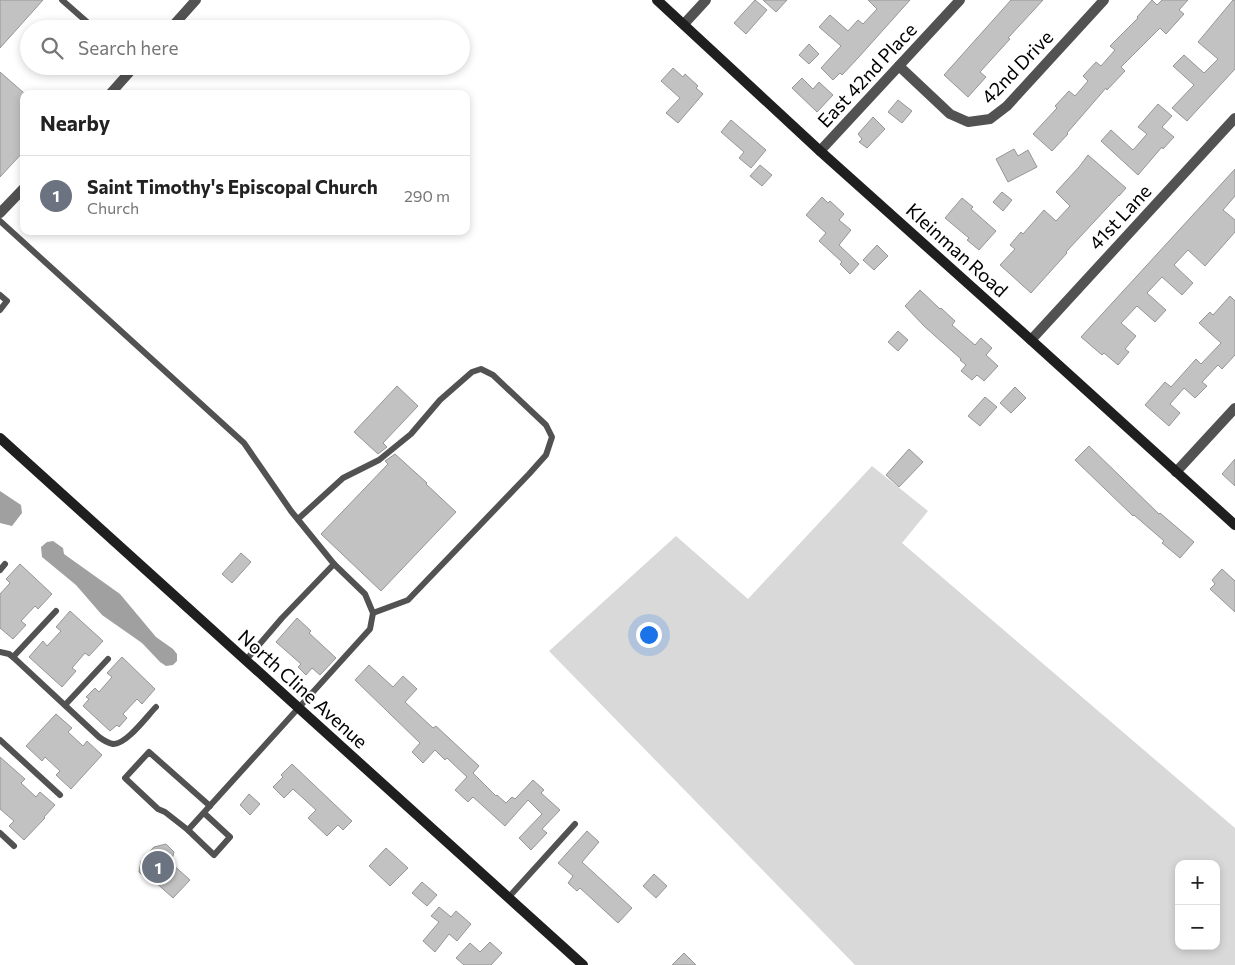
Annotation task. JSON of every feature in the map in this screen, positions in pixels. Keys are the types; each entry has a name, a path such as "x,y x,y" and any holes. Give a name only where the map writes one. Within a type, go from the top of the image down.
{"street":[{"path":"178,20 196,0"},
{"name":"Kleinman Road","path":"657,0 820,151 1235,525"},
{"path":"684,24 706,0"},
{"name":"East 42nd Place","path":"820,151 960,0"},
{"name":"42nd Drive","path":"899,66 950,114 968,122 990,120 1007,106 1104,0"},
{"path":"114,90 127,75"},
{"name":"41st Lane","path":"1031,340 1235,118"},
{"path":"0,213 20,192"},
{"path":"1176,472 1235,408"},
{"name":"North Cline Avenue","path":"0,438 583,965"}],"lane":[{"path":"62,0 84,20"},
{"path":"0,221 244,443 298,519 334,564 365,594 373,613 370,629 188,830"},
{"path":"0,294 7,301 0,310"},
{"path":"298,519 343,478 379,460 411,434 440,400 472,372 481,369 493,375 546,425 552,437 546,454 529,474 408,600 373,613"},
{"path":"0,570 5,564"},
{"path":"246,660 282,618 334,564"},
{"path":"13,657 56,611"},
{"path":"0,652 13,657 104,741 114,744 123,741 156,707"},
{"path":"65,706 108,659"},
{"path":"0,740 60,795"},
{"path":"204,813 230,837 214,854 188,830 165,812 158,809 124,778 149,752 210,806"},
{"path":"508,898 575,824"},
{"path":"0,833 14,846"}],"shaded area":[{"path":"872,466 928,511 902,543 1235,828 1235,965 855,965 549,651 676,536 748,599"},
{"path":"0,491 21,505 22,513 12,526 0,523"},
{"path":"53,541 63,548 64,554 120,594 156,637 177,654 177,661 173,665 166,666 160,662 142,643 102,615 76,585 42,557 41,547 47,542"}],"building":[{"path":"0,0 43,0 25,20 20,20 20,26 0,48"},
{"path":"755,0 767,10 746,34 734,23"},
{"path":"763,0 787,0 776,12"},
{"path":"868,0 910,0 842,75 840,73 833,80 821,68 841,46 819,27 830,15 848,31 858,20 863,24 877,9"},
{"path":"1011,0 1043,0 980,72 986,77 968,97 944,75"},
{"path":"1152,0 1157,5 1162,0 1188,0 1179,10 1184,14 1166,34 1160,28 1121,67 1125,71 1107,90 1106,88 1052,151 1033,134 1057,108 1055,106 1069,91 1075,96 1088,81 1083,76 1096,62 1101,66 1115,50 1110,46 1138,18"},
{"path":"1233,0 1235,0 1235,69 1187,121 1172,108 1194,85 1173,66 1184,55 1204,73 1218,59 1198,42"},
{"path":"809,44 819,54 809,64 799,55"},
{"path":"673,68 683,77 685,74 698,86 696,88 703,94 678,123 666,113 680,98 661,81"},
{"path":"0,72 21,90 20,155 0,177"},
{"path":"802,78 813,89 819,82 833,95 817,112 792,88"},
{"path":"898,100 912,111 902,123 888,112"},
{"path":"1158,104 1172,116 1162,127 1174,137 1163,149 1162,147 1138,175 1101,141 1111,130 1133,150 1147,134 1138,127"},
{"path":"873,117 885,129 867,148 859,142 862,139 858,134"},
{"path":"731,120 766,150 751,168 739,158 744,152 721,132"},
{"path":"1014,149 1018,156 1028,150 1037,167 1008,182 996,159"},
{"path":"1088,155 1126,188 1066,252 1031,293 1000,265 1015,249 1010,245 1021,232 1023,234 1044,210 1056,221 1070,206 1056,192"},
{"path":"760,165 772,175 762,186 750,176"},
{"path":"1235,169 1235,196 1223,210 1235,220 1235,232 1205,266 1188,250 1174,265 1193,283 1182,295 1162,277 1147,293 1166,310 1155,322 1137,306 1121,323 1136,336 1125,349 1129,352 1118,365 1104,353 1102,355 1081,337"},
{"path":"1002,192 1012,200 1003,211 993,202"},
{"path":"822,197 828,203 830,201 844,214 839,220 851,230 839,245 859,264 850,274 840,264 842,262 819,241 826,233 806,215"},
{"path":"962,198 973,207 971,209 996,231 979,250 967,240 969,238 945,218"},
{"path":"877,245 888,256 874,270 863,260"},
{"path":"920,290 955,321 952,325 975,345 981,338 992,348 986,355 998,366 984,381 977,375 972,380 961,371 966,365 961,359 925,327 905,306"},
{"path":"1230,296 1235,301 1235,355 1222,369 1218,365 1202,382 1207,386 1195,398 1184,388 1170,404 1180,413 1169,426 1145,405 1165,382 1171,387 1196,359 1201,364 1221,343 1199,323 1210,312 1213,315"},
{"path":"898,331 908,340 898,351 888,342"},
{"path":"397,386 418,406 383,443 387,447 378,454 354,432"},
{"path":"1015,387 1026,398 1011,413 1000,403"},
{"path":"985,397 997,407 980,426 968,416"},
{"path":"1089,446 1159,514 1194,542 1180,558 1162,543 1164,541 1133,516 1075,460"},
{"path":"909,449 923,462 899,487 886,475"},
{"path":"395,454 456,512 381,591 321,534 388,464 385,461"},
{"path":"1235,459 1235,486 1222,474"},
{"path":"241,553 251,562 232,583 222,574"},
{"path":"20,564 52,594 38,609 35,606 21,621 26,625 13,639 0,628 0,594 10,583 6,579"},
{"path":"1222,569 1235,581 1235,612 1210,589 1215,584 1212,580"},
{"path":"70,611 103,641 89,656 85,653 72,668 76,671 62,687 29,657 43,641 47,646 61,631 56,627"},
{"path":"297,618 311,631 309,633 336,658 320,675 312,668 306,675 298,667 301,664 276,642"},
{"path":"122,657 155,689 142,704 137,699 123,714 127,718 119,727 117,725 110,731 83,706 89,699 86,697 95,688 99,692 112,677 107,673"},
{"path":"369,665 393,687 403,676 417,689 405,702 433,728 436,726 479,766 473,773 496,796 506,803 512,797 515,799 533,780 544,790 541,793 560,810 542,829 547,833 531,850 519,838 542,814 528,800 505,826 473,797 468,802 455,790 467,777 447,758 445,760 435,750 423,763 412,752 420,743 355,680"},
{"path":"56,714 72,728 68,732 83,746 87,741 102,755 71,789 56,775 60,771 45,757 42,761 26,746"},
{"path":"0,757 25,779 21,783 36,797 40,792 55,805 24,840 9,826 14,821 0,809"},
{"path":"292,764 352,821 343,830 338,825 327,836 308,818 316,810 293,789 284,798 273,787"},
{"path":"249,794 260,804 250,815 240,805"},
{"path":"587,831 599,842 582,862 632,908 618,923 580,888 577,891 568,883 573,876 558,863"},
{"path":"166,844 174,852 171,863 190,880 173,898 153,880 149,881 139,872 141,861 154,847"},
{"path":"386,848 408,868 390,886 369,866"},
{"path":"654,874 667,886 656,898 643,886"},
{"path":"422,882 437,895 427,906 412,893"},
{"path":"439,907 451,917 456,911 471,924 457,941 449,934 435,952 423,941 439,922 431,916"},
{"path":"490,942 502,953 491,965 464,965 456,958 470,943 480,952"},
{"path":"684,953 696,965 672,965"}],"place":[{"name":"Saint Timothy's Episcopal Church","path":"158,867"}]}
